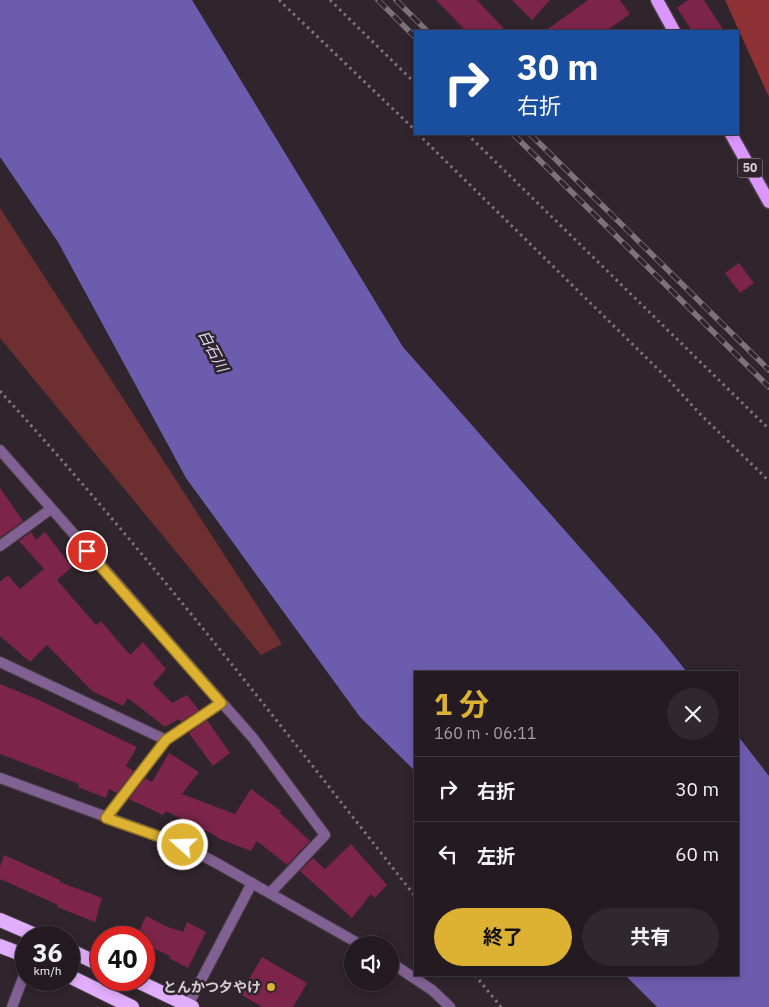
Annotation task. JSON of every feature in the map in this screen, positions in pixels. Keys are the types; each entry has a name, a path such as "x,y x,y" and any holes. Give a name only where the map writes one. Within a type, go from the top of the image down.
{"highway":[{"path":"0,920 15,926"},
{"path":"0,946 15,952"},
{"path":"80,981 132,1007"},
{"path":"155,989 190,1006"}],"main road":[{"path":"657,0 673,30"},
{"name":"50","path":"732,135 769,202"}],"street":[{"path":"0,450 253,738 325,835 270,893"},
{"path":"0,546 51,509"},
{"path":"0,662 166,740"},
{"path":"106,818 166,740 221,703"},
{"path":"0,778 183,845 345,936"},
{"path":"190,1006 252,883"},
{"path":"399,968 432,990 450,1007"},
{"path":"12,1007 18,991"}],"path":[{"path":"279,0 414,129"},
{"path":"330,0 414,82"},
{"path":"419,135 668,379 701,415 769,481"},
{"path":"469,135 769,429"},
{"path":"0,391 160,576 414,895"},
{"path":"475,976 501,1007"}],"shaded area":[{"path":"725,0 769,0 769,97 739,30"},
{"path":"0,208 282,644 261,655 0,338"}],"water":[{"name":"白石川","path":"0,0 192,0 403,347 658,636 686,671 414,671 414,770 360,717 186,478 58,242 0,157"},
{"path":"739,737 769,776 769,1007 657,1007 626,976 739,976"}],"building":[{"path":"436,0 477,0 505,30 465,30"},
{"path":"512,0 550,0 532,20"},
{"path":"588,0 620,0 630,14 607,30 546,30"},
{"path":"688,0 704,0 723,30 691,30 677,8"},
{"path":"739,263 754,283 740,293 725,273"},
{"path":"0,488 23,521 0,538"},
{"path":"31,532 36,540 45,532 72,567 57,580 96,625 101,621 130,655 143,642 166,669 153,684 172,703 187,695 199,710 181,722 179,719 165,727 128,698 123,706 92,691 47,645 30,662 0,636 0,582 8,575 20,589 44,569 19,541"},
{"path":"0,684 39,700 137,747 126,766 134,771 117,793 109,789 106,798 78,787 79,784 0,754"},
{"path":"207,720 230,753 213,766 189,733"},
{"path":"169,753 199,772 182,794 235,814 251,789 281,811 280,813 310,841 287,865 257,841 251,851 217,838 166,811 163,815 129,799 145,778 152,782"},
{"path":"351,844 387,885 375,898 371,894 352,918 300,871 313,858 325,869"},
{"path":"4,855 60,880 60,882 102,898 95,922 57,907 58,905 0,879 0,867"},
{"path":"146,916 183,932 187,922 206,932 188,968 155,949 155,926 141,926"},
{"path":"262,957 307,983 293,1007 262,1007 240,994"}],"railway":[{"path":"378,0 414,36"},
{"path":"396,0 426,30"},
{"path":"514,135 769,387"},
{"path":"531,135 769,370"}],"place":[{"name":"とんかつ夕やけ","path":"271,987"}],"route":[{"path":"87,551 221,703 166,740 106,818 183,845"}]}
